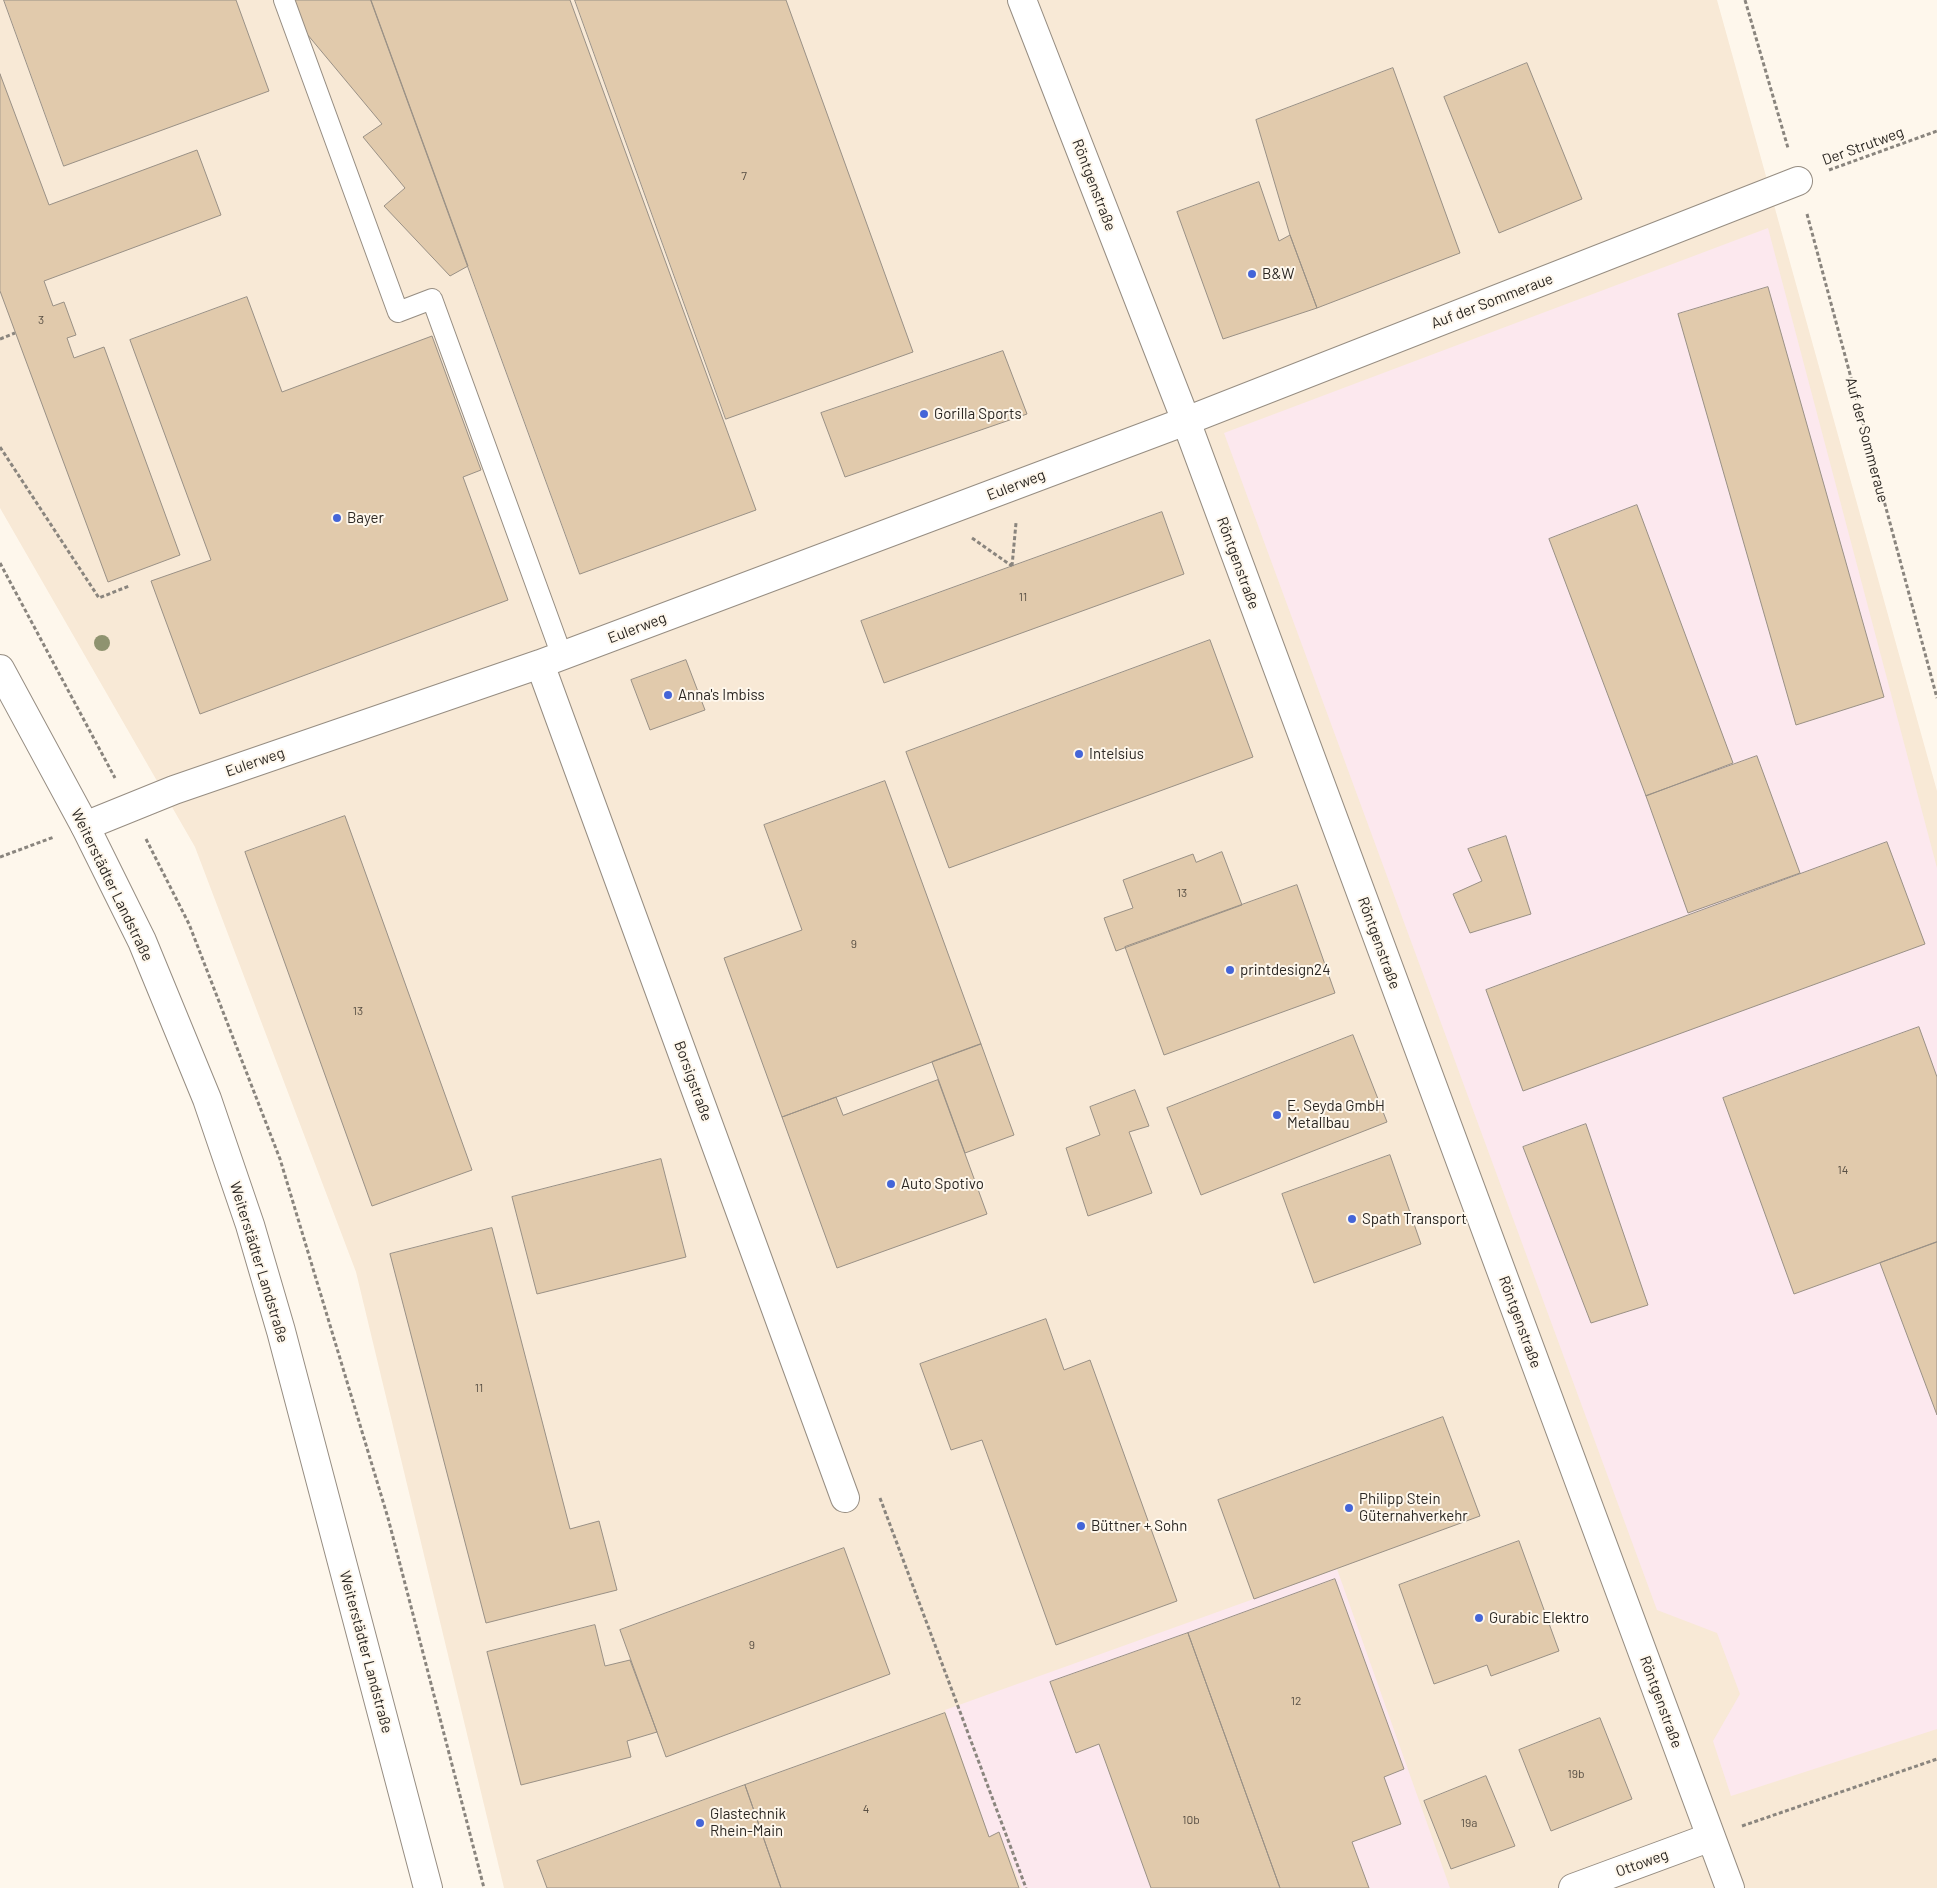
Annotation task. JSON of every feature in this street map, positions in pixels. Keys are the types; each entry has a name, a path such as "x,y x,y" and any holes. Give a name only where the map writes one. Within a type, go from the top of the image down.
{"street":[{"name":"Röntgenstraße","path":"1022,0 1186,421 1730,1888"},
{"name":"Auf der Sommeraue","path":"1186,421 1798,182"},
{"name":"Eulerweg","path":"85,826 174,790 551,660 1186,421"},
{"name":"Borsigstraße","path":"551,660 845,1498"},
{"name":"Weiterstädter Landstraße","path":"0,669 85,826 142,941 207,1099 250,1225 281,1331 428,1888"},
{"name":"Ottoweg","path":"1573,1888 1711,1837"}],"lane":[{"path":"284,0 398,312 432,299 551,660"}],"path":[{"name":"Auf der Sommeraue","path":"1745,0 1798,182 1937,698"},
{"name":"Der Strutweg","path":"1798,182 1937,131"},
{"path":"0,339 16,333"},
{"path":"0,447 99,598 128,586"},
{"path":"969,535 1012,566 1016,520"},
{"path":"0,857 85,826"},
{"path":"845,1498 876,1487 1026,1888"},
{"path":"1711,1837 1937,1759"}],"shaded area":[{"path":"0,0 1717,0 1937,791 1937,1888 504,1888 356,1272 195,847 0,508"},
{"path":"1768,228 1937,868 1937,1729 1731,1796 1713,1741 1740,1694 1717,1633 1657,1610 1224,433"},
{"path":"1337,1569 1450,1888 1022,1888 999,1833 989,1837 945,1710"}],"building":[{"path":"4,0 236,0 269,91 64,166"},
{"path":"290,0 371,0 468,266 450,276 384,206 405,188 363,137 382,124 302,28"},
{"path":"371,0 570,0 756,510 580,574"},
{"path":"575,0 786,0 913,352 726,419"},
{"path":"1527,63 1582,199 1499,233 1444,97"},
{"path":"1393,68 1460,253 1317,308 1290,235 1256,120"},
{"path":"0,74 49,205 197,150 221,215 44,281 53,306 64,302 76,335 67,338 74,358 104,347 180,555 108,582 0,291"},
{"name":"B&W","path":"1259,182 1279,241 1290,235 1317,308 1223,339 1177,212"},
{"path":"1768,287 1884,697 1796,725 1678,314"},
{"name":"Bayer","path":"247,297 282,392 432,336 481,470 463,477 508,600 200,714 151,581 211,560 130,340"},
{"name":"Gorilla Sports","path":"1003,351 1027,414 845,477 821,413"},
{"path":"1637,505 1733,763 1646,796 1549,539"},
{"path":"1162,512 1184,574 884,683 861,621"},
{"name":"Intelsius","path":"1210,640 1253,757 949,868 906,752"},
{"name":"Anna's Imbiss","path":"686,660 705,710 650,730 631,680"},
{"path":"1757,756 1800,873 1688,913 1646,796"},
{"path":"885,781 981,1044 782,1117 724,958 802,930 764,825"},
{"path":"345,816 472,1170 372,1206 245,852"},
{"path":"1506,836 1531,914 1470,933 1453,894 1482,881 1468,849"},
{"path":"1887,842 1925,944 1523,1091 1486,990"},
{"path":"1222,852 1242,905 1116,951 1104,918 1133,908 1123,880 1193,854 1196,862"},
{"name":"printdesign24","path":"1297,885 1335,993 1164,1055 1125,947"},
{"path":"1919,1027 1937,1077 1937,1242 1794,1294 1723,1098"},
{"name":"E. Seyda GmbH Metallbau","path":"1353,1035 1387,1122 1201,1195 1167,1108"},
{"path":"981,1044 1014,1135 965,1153 932,1062"},
{"name":"Auto Spotivo","path":"938,1080 987,1214 837,1268 782,1117 836,1097 843,1115"},
{"path":"1135,1090 1149,1126 1129,1132 1152,1193 1088,1216 1066,1148 1100,1135 1090,1107"},
{"path":"1586,1124 1648,1305 1591,1323 1523,1147"},
{"name":"Spath Transport","path":"1390,1155 1421,1244 1314,1283 1282,1194"},
{"path":"661,1159 686,1257 537,1294 512,1197"},
{"path":"492,1228 570,1529 599,1521 617,1590 486,1623 390,1254"},
{"path":"1937,1242 1937,1415 1880,1263"},
{"name":"Büttner + Sohn","path":"1046,1319 1064,1370 1090,1360 1177,1601 1056,1645 982,1440 951,1450 920,1364"},
{"name":"Philipp Stein Güternahverkehr","path":"1443,1417 1480,1516 1254,1599 1218,1500"},
{"name":"Gurabic Elektro","path":"1519,1541 1559,1651 1491,1676 1487,1665 1434,1684 1399,1585"},
{"path":"844,1548 890,1674 666,1757 620,1630"},
{"path":"1335,1579 1404,1769 1384,1777 1401,1824 1352,1842 1369,1888 1280,1888 1188,1633"},
{"path":"595,1625 605,1666 630,1660 657,1732 627,1741 631,1757 521,1785 487,1652"},
{"path":"1188,1633 1280,1888 1151,1888 1099,1744 1076,1753 1050,1682"},
{"path":"945,1713 989,1837 999,1832 1019,1888 781,1888 745,1785"},
{"path":"1600,1718 1632,1799 1551,1831 1519,1750"},
{"path":"1486,1776 1515,1846 1451,1869 1424,1801"},
{"name":"Glastechnik Rhein-Main","path":"745,1785 781,1888 547,1888 537,1861"}],"place":[{"name":"B&W","path":"1252,274"},
{"name":"Gorilla Sports","path":"924,414"},
{"name":"Bayer","path":"337,518"},
{"name":"Anna's Imbiss","path":"668,695"},
{"name":"Intelsius","path":"1079,754"},
{"name":"printdesign24","path":"1230,970"},
{"name":"E. Seyda GmbH Metallbau","path":"1277,1115"},
{"name":"Auto Spotivo","path":"891,1184"},
{"name":"Spath Transport","path":"1352,1219"},
{"name":"Philipp Stein Güternahverkehr","path":"1349,1508"},
{"name":"Büttner + Sohn","path":"1081,1526"},
{"name":"Gurabic Elektro","path":"1479,1618"},
{"name":"Glastechnik Rhein-Main","path":"700,1823"}]}
